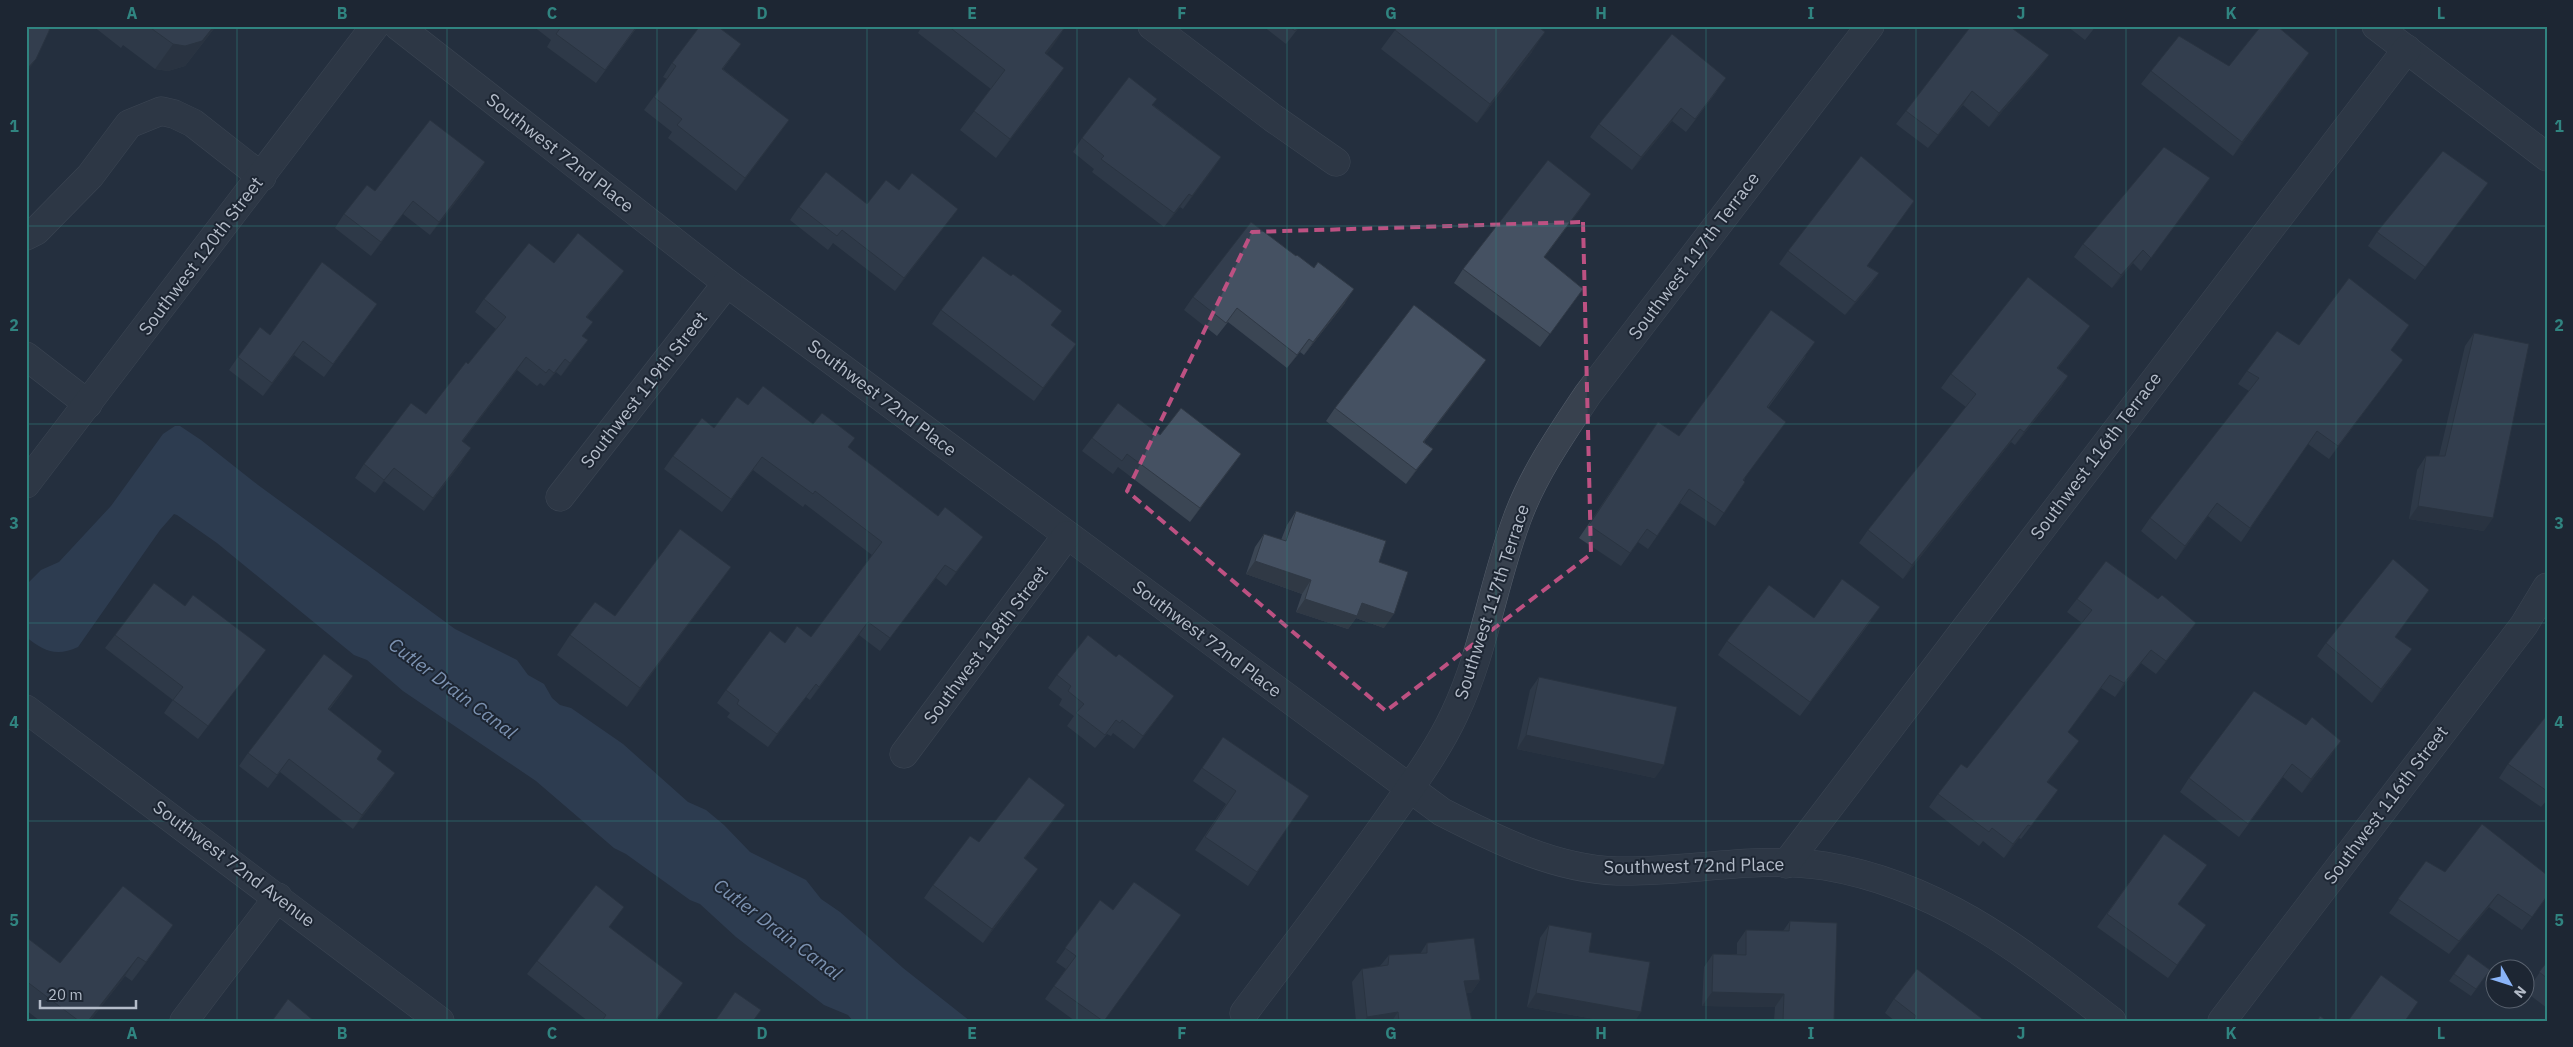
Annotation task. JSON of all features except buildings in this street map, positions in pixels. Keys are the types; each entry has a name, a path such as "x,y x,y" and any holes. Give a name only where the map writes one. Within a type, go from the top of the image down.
{"street":[{"name":"Southwest 120th Street","path":"26,484 262,177 375,26"},
{"name":"Southwest 72nd Place","path":"398,26 727,283 1442,812 1498,840 1572,864 1624,870 1786,864 1823,866 1853,872 1911,890 1946,905 2013,946 2112,1021"},
{"path":"1152,26 1273,118 1336,162"},
{"name":"Southwest 117th Terrace","path":"1244,1013 1409,788 1455,713 1476,658 1503,558 1518,516 1563,432 1588,394 1870,26"},
{"path":"2376,26 2547,157"},
{"name":"Southwest 116th Terrace","path":"1786,864 2407,49"},
{"path":"26,236 36,231 85,182 129,124 160,111 174,114 193,123 262,177"},
{"name":"Southwest 119th Street","path":"560,497 727,283"},
{"path":"26,356 88,404"},
{"name":"Southwest 118th Street","path":"904,754 1068,535"},
{"name":"Southwest 116th Street","path":"2222,1021 2524,625 2547,587"},
{"name":"Southwest 72nd Avenue","path":"26,709 278,897 440,1021"},
{"path":"184,1021 278,897"}],"highlighted area":[{"path":"1583,222 1591,554 1386,711 1127,491 1252,232"}],"water":[{"name":"Cutler Drain Canal","path":"175,426 180,426 201,440 258,485 455,629 517,660 528,675 544,684 552,698 560,705 571,708 623,744 688,802 706,810 724,825 750,852 806,880 821,899 840,912 903,968 970,1021 853,1021 848,1015 824,1005 736,937 700,904 690,900 626,854 614,848 536,781 403,691 367,660 354,655 217,543 177,515 174,514 160,530 78,647 63,652 50,651 26,637 26,585 41,570 59,562 111,506 163,434"}]}
